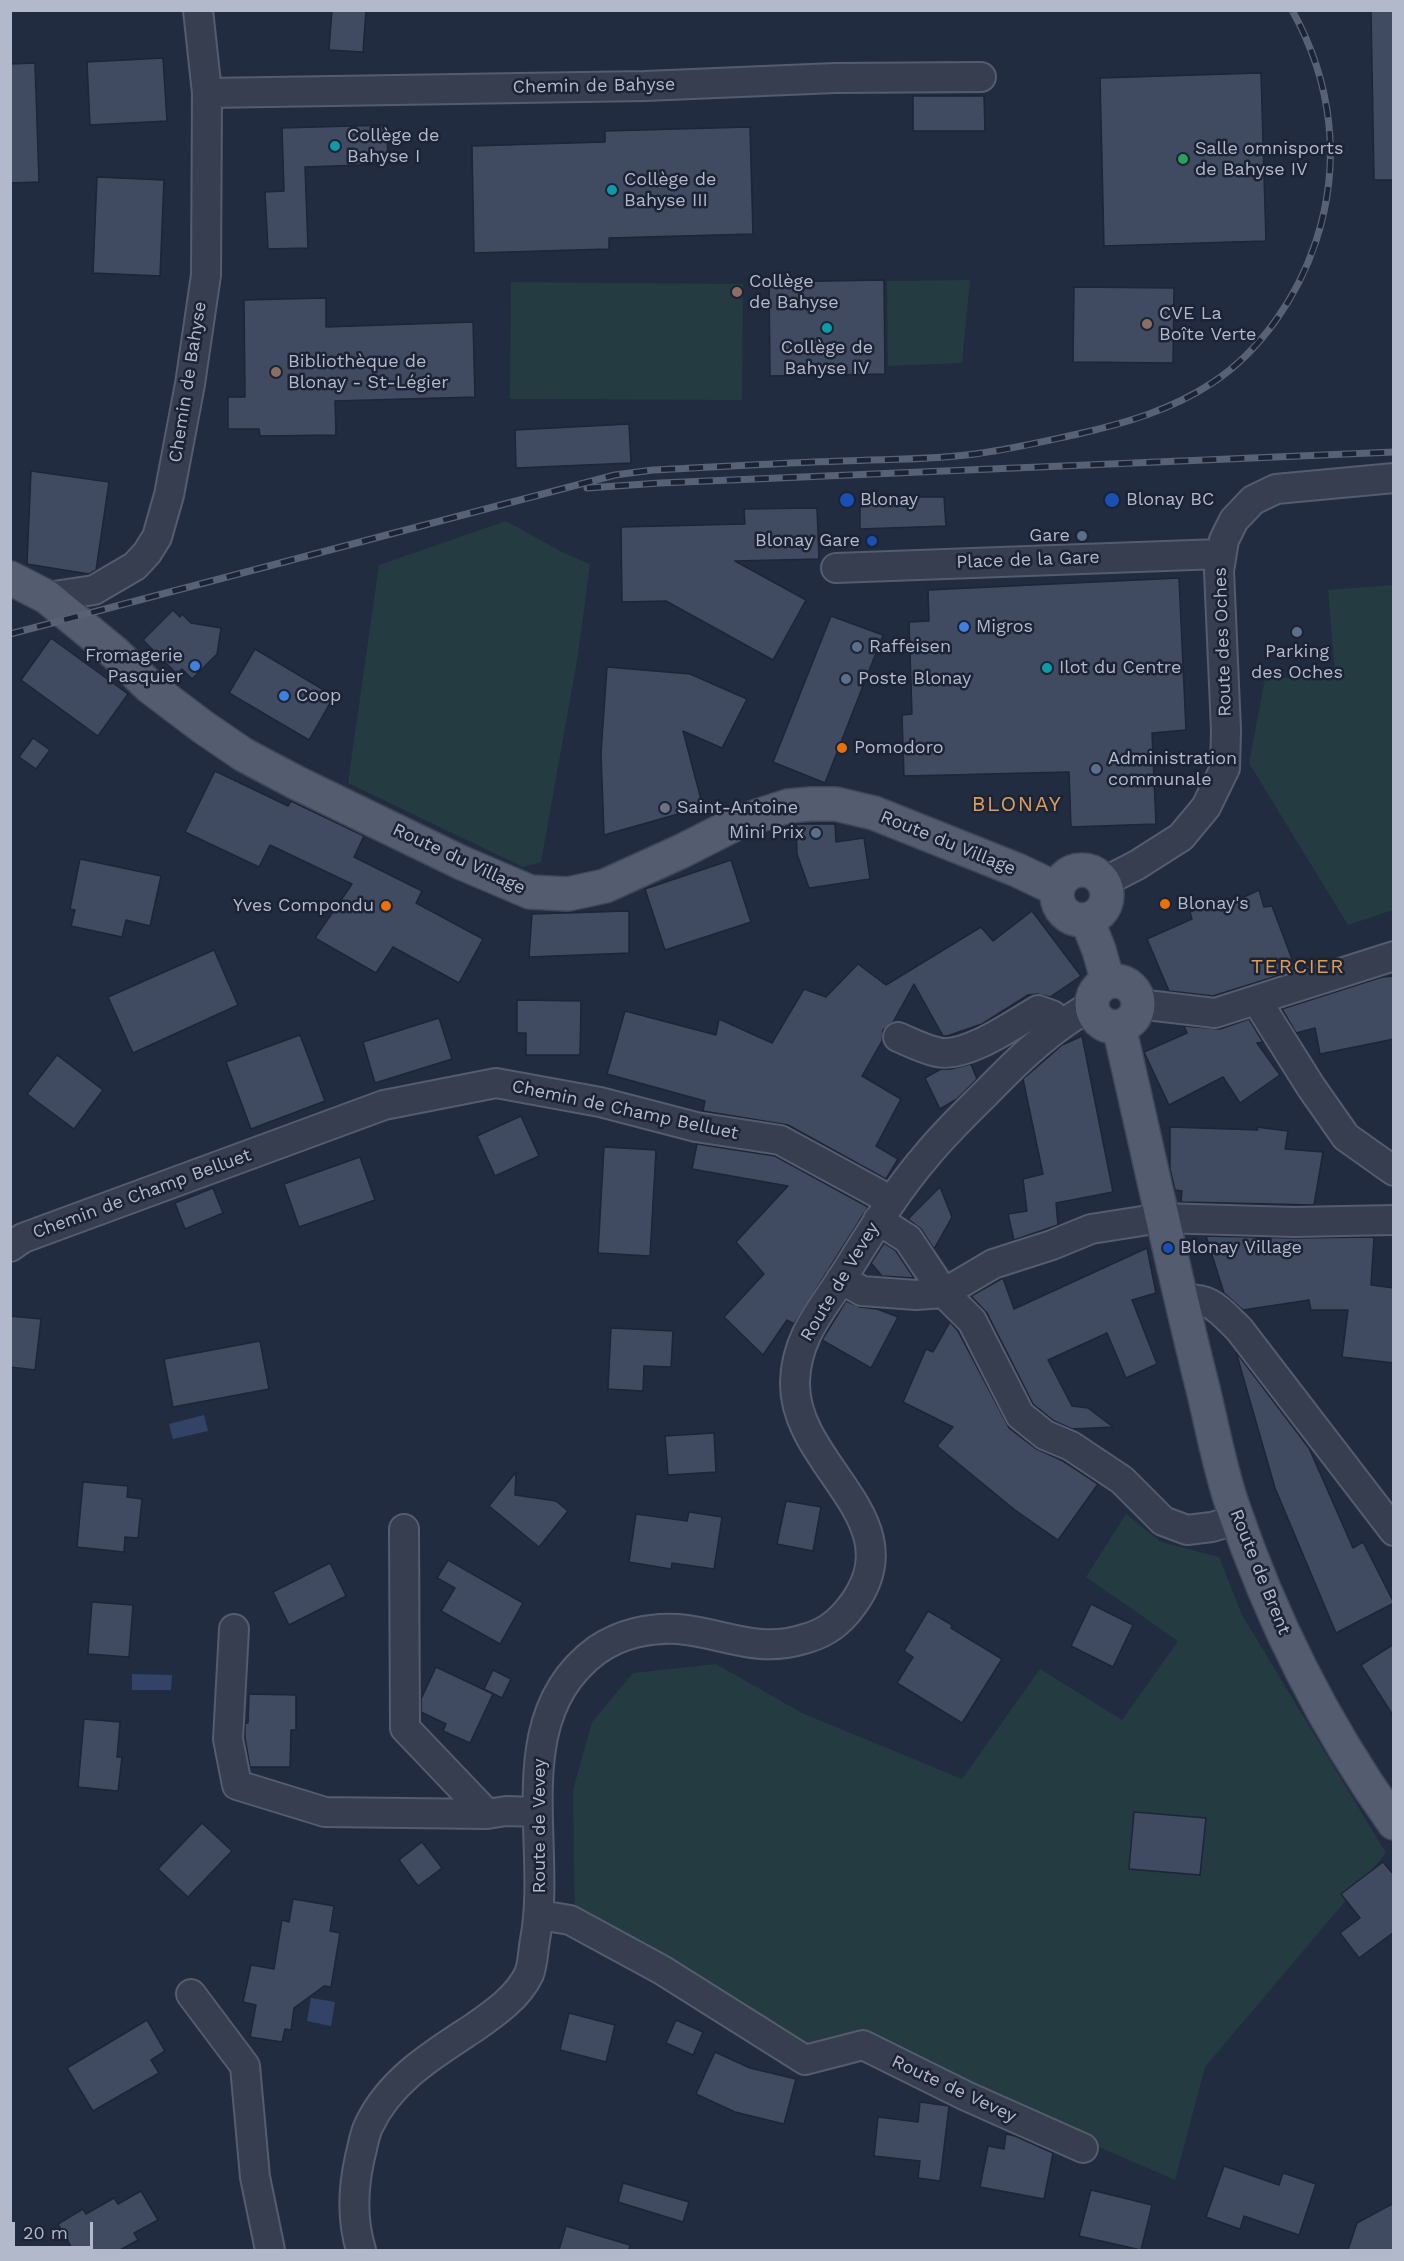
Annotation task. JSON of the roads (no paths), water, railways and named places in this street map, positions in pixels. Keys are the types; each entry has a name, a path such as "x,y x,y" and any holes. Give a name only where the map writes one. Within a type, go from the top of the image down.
{"main road":[{"name":"Route du Village","path":"10,578 47,597 115,653 150,687 203,728 244,754 297,783 462,864 530,892 568,894 605,886 739,822 768,811 811,804 836,804 874,813 1017,870 1057,889"},
{"path":"1089,870 1104,882 1107,902 1095,917 1077,920 1067,916 1060,909 1057,889 1069,873 1089,870"},
{"path":"1087,920 1099,950 1099,994 1093,1013 1101,1023 1107,1026 1129,1016 1137,997 1128,985 1114,980 1099,994"},
{"name":"Route de Brent","path":"1129,1016 1161,1218 1232,1502 1269,1598 1321,1706 1355,1764 1394,1823"}],"street":[{"name":"Chemin de Bahyse","path":"47,597 94,590 135,566 157,537 169,495 190,384 206,275 207,93 198,10"},
{"name":"Chemin de Bahyse","path":"207,93 645,86 835,78 981,77"},
{"name":"Route des Oches","path":"1104,882 1137,865 1181,837 1206,807 1225,768 1226,730 1220,554 1228,529 1234,520 1248,504 1266,492 1285,486 1394,478"},
{"name":"Place de la Gare","path":"836,568 1220,554"},
{"path":"1129,1016 1215,1013 1394,956"},
{"name":"Route de Vevey","path":"356,2249 354,2198 358,2167 367,2129 379,2106 396,2085 425,2060 493,2015 514,1996 529,1972 540,1915 537,1812 541,1743 552,1706 572,1674 600,1648 640,1631 681,1629 726,1640 774,1646 799,1641 828,1631 848,1611 868,1580 872,1548 860,1514 823,1457 796,1405 797,1359 804,1335 885,1210 927,1154 1009,1069 1099,994"},
{"path":"1257,1000 1311,1087 1346,1137 1394,1171"},
{"path":"898,1037 938,1053 950,1052 980,1044 1038,1010 1052,1015 1062,1023"},
{"name":"Chemin de Champ Belluet","path":"10,1247 22,1238 384,1105 496,1083 600,1102 696,1127 780,1140 885,1210 908,1239 944,1293 972,1321 1020,1415 1045,1435 1071,1446 1122,1480 1163,1521 1187,1530 1212,1527 1238,1519"},
{"path":"841,1279 862,1291 916,1295 944,1293 993,1264 1052,1245 1091,1229 1161,1218 1294,1222 1394,1220"},
{"path":"1180,1300 1198,1298 1216,1307 1239,1329 1394,1531"},
{"path":"404,1529 405,1728 487,1814"},
{"path":"234,1629 228,1739 237,1785 325,1812 487,1814 506,1811 537,1812"},
{"name":"Route de Vevey","path":"540,1915 570,1920 591,1931 662,1970 805,2060 863,2045 966,2096 1083,2148"},
{"path":"191,1994 245,2066 255,2177 270,2250"}],"water":[{"path":"204,1415 208,1431 173,1439 169,1424"},
{"path":"132,1674 172,1675 171,1690 132,1690"},
{"path":"311,1998 335,2002 331,2026 307,2021"}],"railway":[{"path":"10,634 615,475 653,470 951,457 1008,449 1078,434 1148,414 1181,401 1230,370 1262,339 1288,302 1316,241 1329,182 1329,123 1316,65 1306,37 1292,10"},
{"path":"587,488 1394,452"}],"place":[{"name":"Collège de Bahyse I","path":"335,146"},
{"name":"Salle omnisports de Bahyse IV","path":"1183,159"},
{"name":"Collège de Bahyse III","path":"612,190"},
{"name":"Collège de Bahyse","path":"737,292"},
{"name":"CVE La Boîte Verte","path":"1147,324"},
{"name":"Collège de Bahyse IV","path":"827,328"},
{"name":"Bibliothèque de Blonay - St-Légier","path":"276,372"},
{"name":"Blonay","path":"847,500"},
{"name":"Blonay BC","path":"1112,500"},
{"name":"Gare","path":"1082,536"},
{"name":"Blonay Gare","path":"872,541"},
{"name":"Migros","path":"964,627"},
{"name":"Parking des Oches","path":"1297,632"},
{"name":"Raffeisen","path":"857,647"},
{"name":"Fromagerie Pasquier","path":"195,666"},
{"name":"Ilot du Centre","path":"1047,668"},
{"name":"Poste Blonay","path":"846,679"},
{"name":"Coop","path":"284,696"},
{"name":"Pomodoro","path":"842,748"},
{"name":"Administration communale","path":"1096,769"},
{"name":"Saint-Antoine","path":"665,808"},
{"name":"Mini Prix","path":"816,833"},
{"name":"Blonay's","path":"1165,904"},
{"name":"Yves Compondu","path":"386,906"},
{"name":"Blonay Village","path":"1168,1248"}],"district":[{"name":"BLONAY","path":"1017,805"},
{"name":"TERCIER","path":"1298,967"}]}
